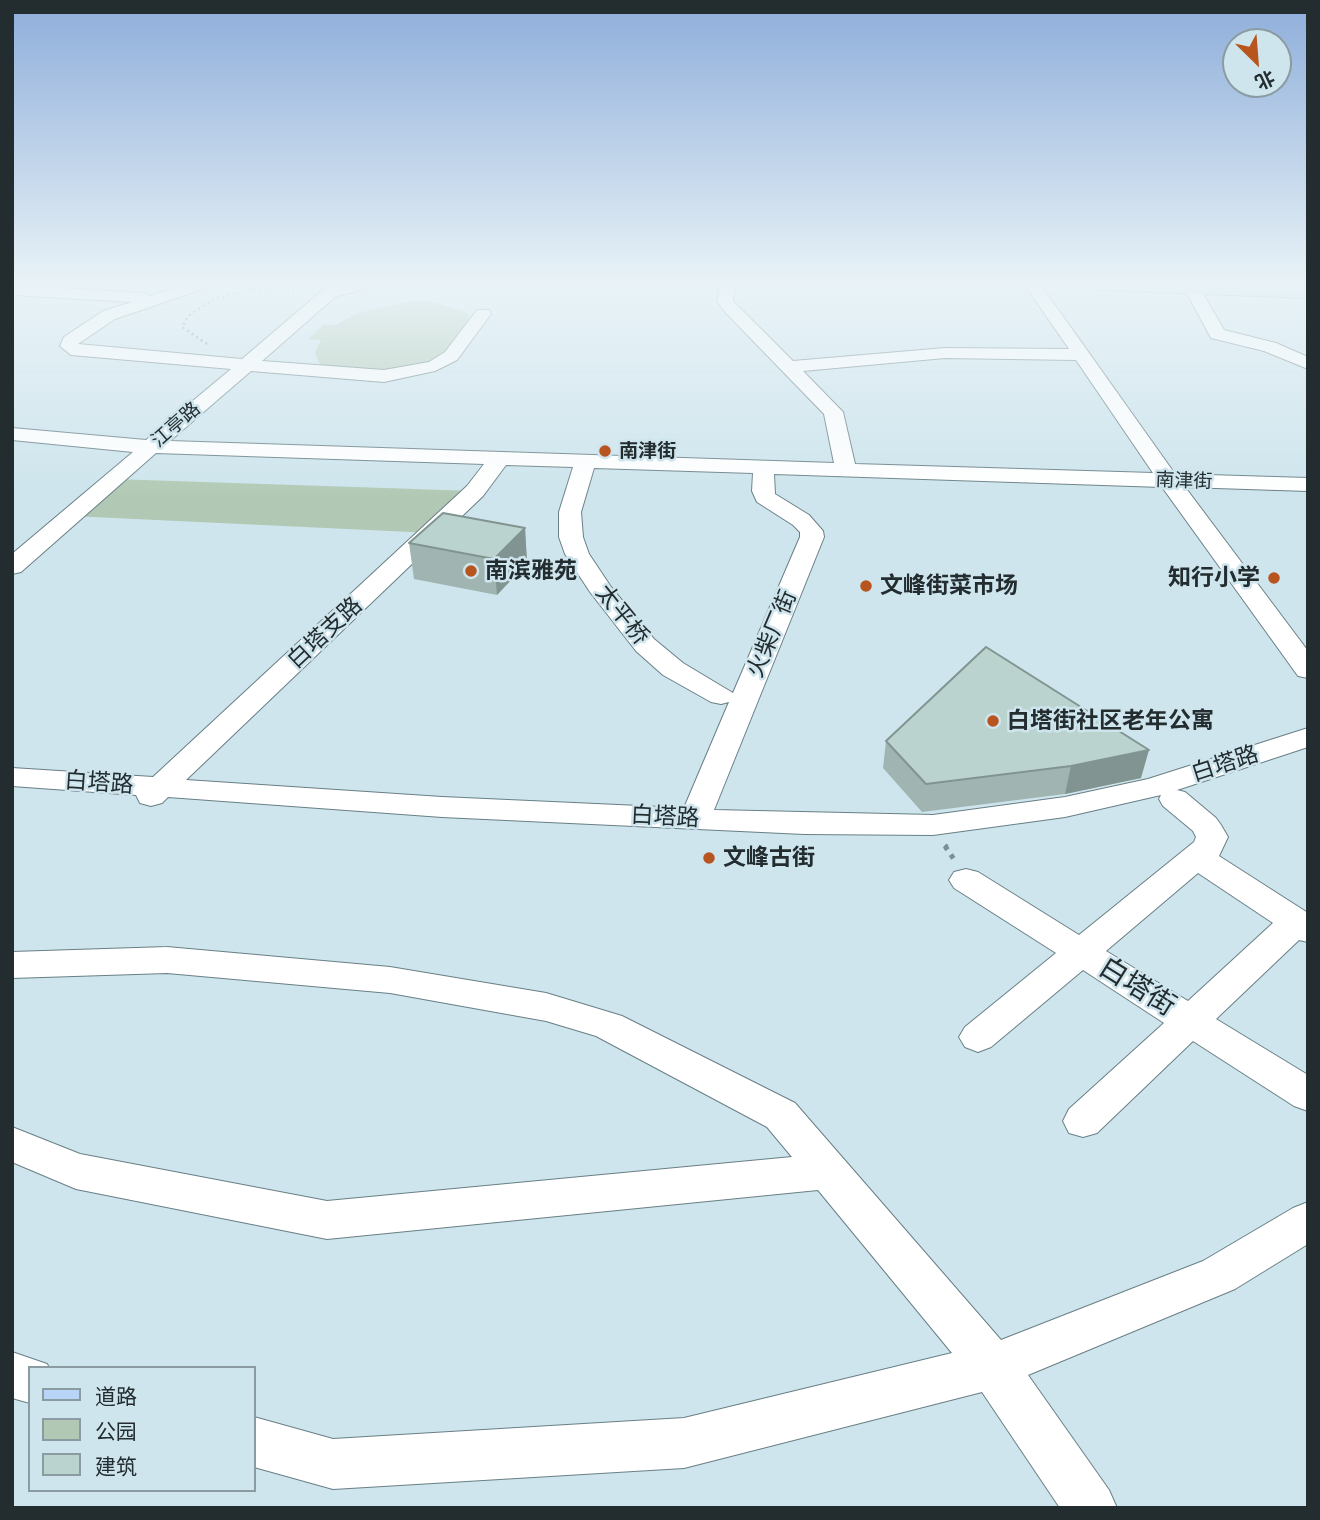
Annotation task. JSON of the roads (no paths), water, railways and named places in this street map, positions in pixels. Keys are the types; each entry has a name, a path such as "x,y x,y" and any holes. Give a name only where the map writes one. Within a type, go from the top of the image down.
{"street":[{"path":"130,355 384,376 435,366 452,355"},
{"name":"江亭路","path":"12,567 141,446 247,355"},
{"path":"776,355 833,412 846,470"},
{"path":"788,367 903,355"},
{"path":"1069,355 1080,355 1308,670"},
{"path":"1288,355 1308,364"},
{"name":"南津街","path":"12,434 141,446 1308,485"},
{"name":"江亭路","path":"12,546 141,446"},
{"name":"白塔支路","path":"152,795 467,500 484,482 500,458"},
{"name":"太平桥","path":"585,461 570,512 571,537 577,554 601,592 645,645 674,669 721,696"},
{"name":"火柴厂街","path":"695,819 812,537 811,531 801,520 765,496 764,467"},
{"name":"白塔路","path":"12,793 152,795 695,819 933,825 1065,807 1155,787 1308,737"},
{"name":"白塔路","path":"12,777 152,795 450,824 810,840 942,841 1078,822 1174,799 1308,756"},
{"path":"978,1037 1209,847 1212,837 1205,825 1174,799"},
{"path":"1083,1121 1190,1021 1302,926 1197,856"},
{"name":"白塔街","path":"966,880 1308,1095"},
{"path":"12,965 167,960 390,980 546,1007 609,1026 781,1115 993,1366 1091,1508"},
{"path":"12,1144 76,1171 327,1220 828,1171"},
{"path":"256,1443 333,1464 684,1443 993,1366 1219,1275 1308,1221"}],"place":[{"name":"南津街","path":"605,451"},
{"name":"南滨雅苑","path":"471,571"},
{"name":"知行小学","path":"1274,578"},
{"name":"文峰街菜市场","path":"866,586"},
{"name":"白塔街社区老年公寓","path":"993,721"},
{"name":"文峰古街","path":"709,858"}]}
